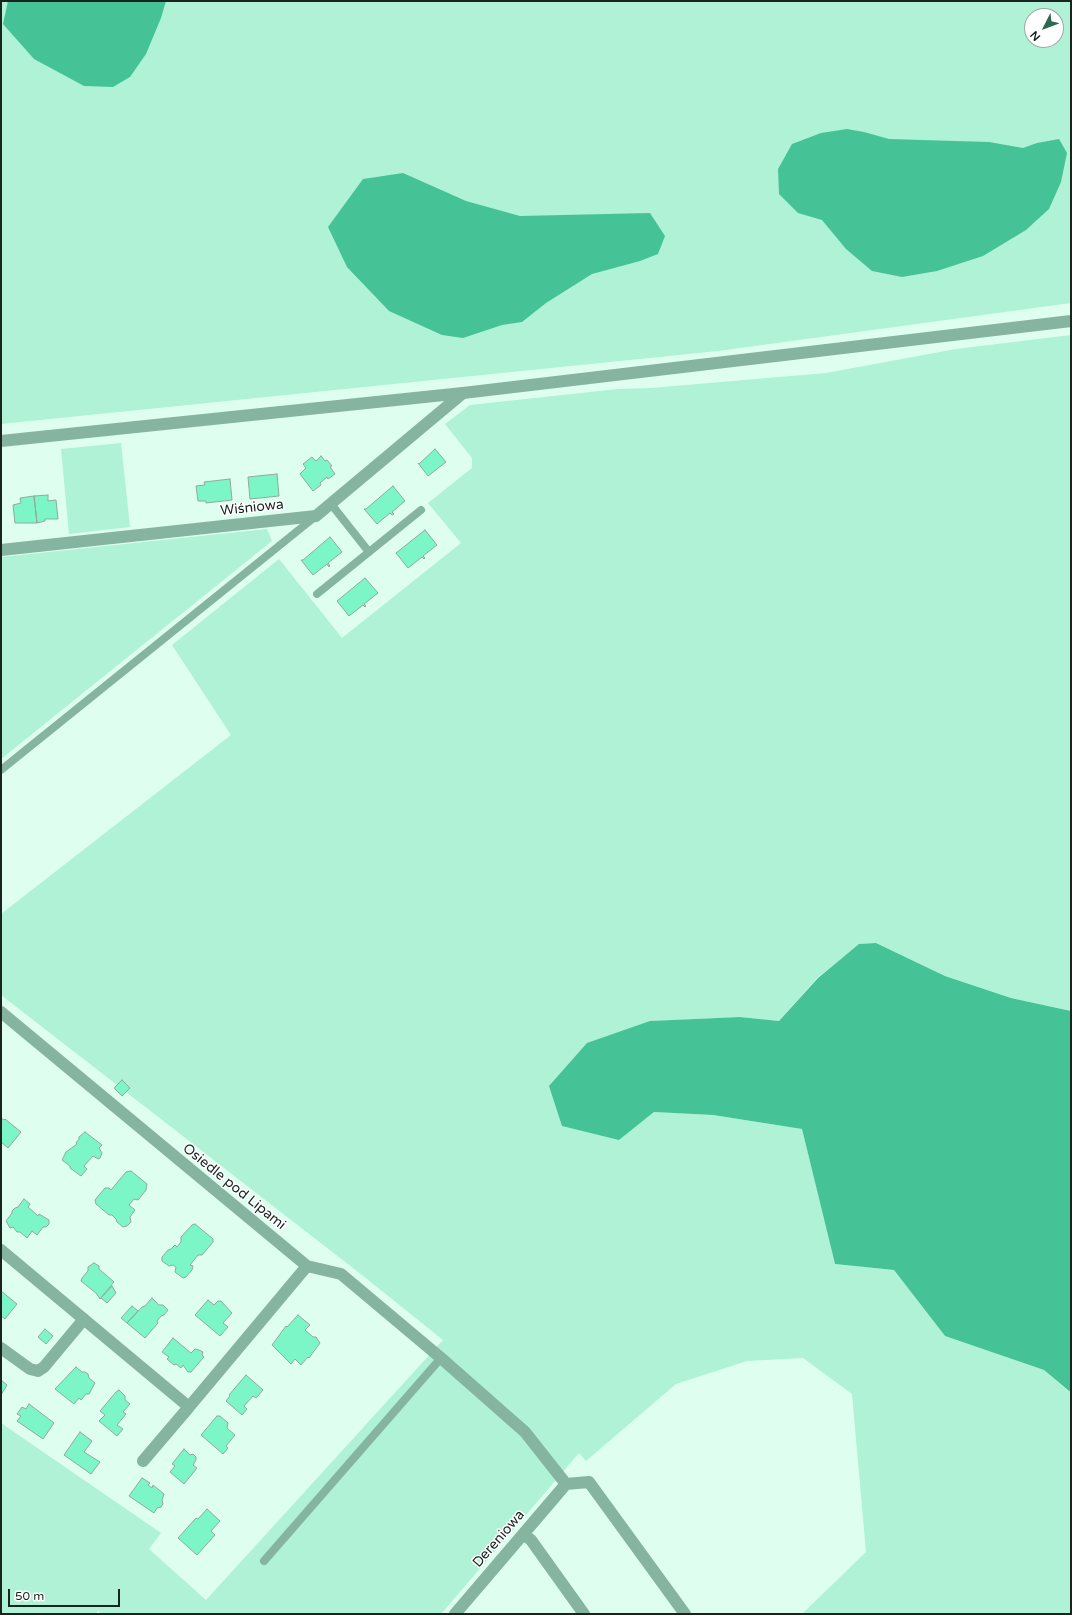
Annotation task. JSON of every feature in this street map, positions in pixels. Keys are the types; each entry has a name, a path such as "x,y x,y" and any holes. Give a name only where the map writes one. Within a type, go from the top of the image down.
{"street":[{"path":"1,441 463,393 1071,321"},
{"path":"316,516 463,393"},
{"name":"Wiśniowa","path":"1,550 316,516"},
{"name":"Osiedle pod Lipami","path":"1,1012 307,1266"},
{"path":"1,1250 189,1407"},
{"path":"143,1461 307,1266 341,1274 441,1358 525,1432 566,1484 589,1482 685,1614"},
{"path":"1,1348 30,1369 38,1371 44,1367 84,1319"},
{"name":"Dereniowa","path":"455,1614 566,1484"},
{"path":"523,1534 531,1540 584,1614"}],"lane":[{"path":"331,504 369,552"},
{"path":"317,594 421,510"},
{"path":"1,770 316,516"},
{"path":"264,1561 441,1358"}],"shaded area":[{"path":"1,1 1071,1 1071,303 718,351 1,424"},
{"path":"8,1 166,1 161,18 146,54 130,77 113,87 84,86 34,59 3,24"},
{"path":"847,129 889,139 989,142 1023,148 1037,143 1059,139 1067,153 1061,182 1049,209 1026,230 983,256 937,271 902,277 872,271 846,249 822,220 798,213 779,194 778,169 792,144 821,133"},
{"path":"403,173 466,201 520,216 650,213 665,236 658,254 640,261 592,274 546,303 522,322 502,325 463,338 442,335 389,311 347,267 328,227 363,179"},
{"path":"1071,335 1071,1011 1011,998 945,976 876,943 860,944 817,978 779,1021 740,1017 650,1021 619,1140 654,1112 713,1115 802,1129 835,1264 894,1270 945,1336 1044,1370 1068,1391 1071,1390 1071,1614 802,1614 866,1552 852,1394 803,1358 747,1361 676,1384 586,1461 579,1453 441,1614 102,1614 98,1611 95,1614 1,1614 1,1423 161,1533 149,1549 206,1600 443,1340 362,1275 1,995 1,914 231,735 172,645 279,559 342,638 461,543 428,503 472,468 472,458 445,424 470,405 618,389 651,388 826,373 956,349"},
{"path":"121,443 130,527 69,534 61,449"},
{"path":"267,529 272,541 1,759 1,557"},
{"path":"876,943 945,976 1011,998 1071,1011 1071,1390 1069,1391 1044,1370 945,1336 894,1270 835,1264 802,1129 713,1115 654,1112 619,1140 562,1126 549,1086 587,1043 650,1021 740,1017 779,1021 818,978 859,944"}],"building":[{"path":"435,449 446,462 428,476 418,463 419,464"},
{"path":"321,456 332,466 330,467 335,474 328,479 327,477 320,483 321,485 313,491 300,474 306,468 303,464 312,457 316,461"},
{"path":"277,474 279,496 250,499 248,477"},
{"path":"230,479 232,500 206,503 206,501 198,501 196,486 205,485 204,482"},
{"path":"393,486 405,501 392,512 394,514 392,515 390,513 377,524 364,509 366,509"},
{"path":"48,495 48,501 56,500 58,519 45,519 45,521 37,523 34,496"},
{"path":"34,496 37,523 15,523 13,505 21,503 20,498"},
{"path":"425,530 437,545 423,556 425,558 424,559 422,557 408,568 396,553"},
{"path":"330,537 342,552 328,563 330,566 329,567 327,564 313,575 301,560 303,560"},
{"path":"365,578 378,593 364,604 366,606 365,607 363,605 349,616 337,601"},
{"path":"122,1080 130,1088 122,1096 114,1088"},
{"path":"1,1118 4,1120 5,1119 21,1132 8,1148 1,1142"},
{"path":"85,1132 102,1145 99,1148 102,1153 98,1159 93,1156 84,1166 87,1169 81,1176 62,1160 66,1152 77,1144 76,1143 79,1137"},
{"path":"131,1171 147,1184 146,1190 138,1200 134,1199 129,1205 135,1210 130,1217 131,1222 127,1226 123,1227 112,1215 109,1215 96,1204 95,1200 105,1188 109,1188 111,1190 126,1172"},
{"path":"24,1199 30,1204 28,1207 38,1216 39,1214 49,1220 49,1224 46,1227 43,1227 37,1235 32,1231 27,1238 20,1232 17,1232 13,1227 10,1228 6,1221 12,1211 18,1207"},
{"path":"195,1224 213,1239 213,1242 202,1255 198,1255 190,1265 193,1266 192,1270 186,1277 183,1278 175,1272 176,1267 173,1265 169,1266 162,1261 162,1257 175,1245 177,1247 181,1242 181,1237 192,1225"},
{"path":"94,1263 99,1266 99,1269 114,1282 100,1299 96,1293 81,1281 88,1271 88,1267"},
{"path":"112,1286 116,1293 107,1303 101,1298"},
{"path":"1,1291 17,1304 5,1319 1,1316"},
{"path":"152,1298 159,1305 163,1305 168,1310 161,1316 157,1321 158,1323 145,1338 127,1323"},
{"path":"208,1300 214,1305 218,1301 221,1301 232,1313 223,1323 228,1327 220,1336 195,1315"},
{"path":"132,1306 138,1311 127,1323 121,1318"},
{"path":"298,1315 310,1325 305,1330 313,1337 316,1337 320,1343 309,1358 308,1357 301,1365 295,1359 291,1364 272,1345 286,1326 287,1327"},
{"path":"45,1329 53,1336 46,1344 38,1337"},
{"path":"173,1338 191,1353 195,1349 203,1352 202,1355 204,1357 191,1372 188,1372 183,1365 181,1368 176,1364 174,1365 167,1359 169,1357 162,1352"},
{"path":"76,1367 82,1372 88,1374 89,1378 95,1383 89,1394 86,1394 81,1400 79,1398 74,1404 55,1389"},
{"path":"246,1375 263,1390 256,1398 253,1396 244,1406 247,1409 242,1415 226,1401 230,1396 229,1395"},
{"path":"1,1380 7,1385 1,1395"},
{"path":"119,1390 125,1396 125,1400 130,1404 123,1412 126,1414 117,1425 123,1429 117,1436 99,1421 105,1415 100,1411"},
{"path":"29,1404 54,1423 43,1439 17,1421 21,1416 17,1414 22,1407 26,1409"},
{"path":"217,1416 220,1416 228,1423 227,1428 235,1435 226,1446 228,1448 223,1454 201,1435"},
{"path":"80,1432 92,1441 84,1452 100,1462 91,1474 64,1455"},
{"path":"184,1449 190,1455 193,1454 196,1457 193,1465 197,1468 184,1484 170,1472 175,1466 172,1464"},
{"path":"142,1478 150,1483 148,1485 152,1488 153,1485 164,1494 162,1500 163,1504 161,1507 157,1508 154,1513 129,1496"},
{"path":"207,1509 220,1521 211,1531 215,1535 197,1555 178,1538 196,1518 198,1519"}]}
